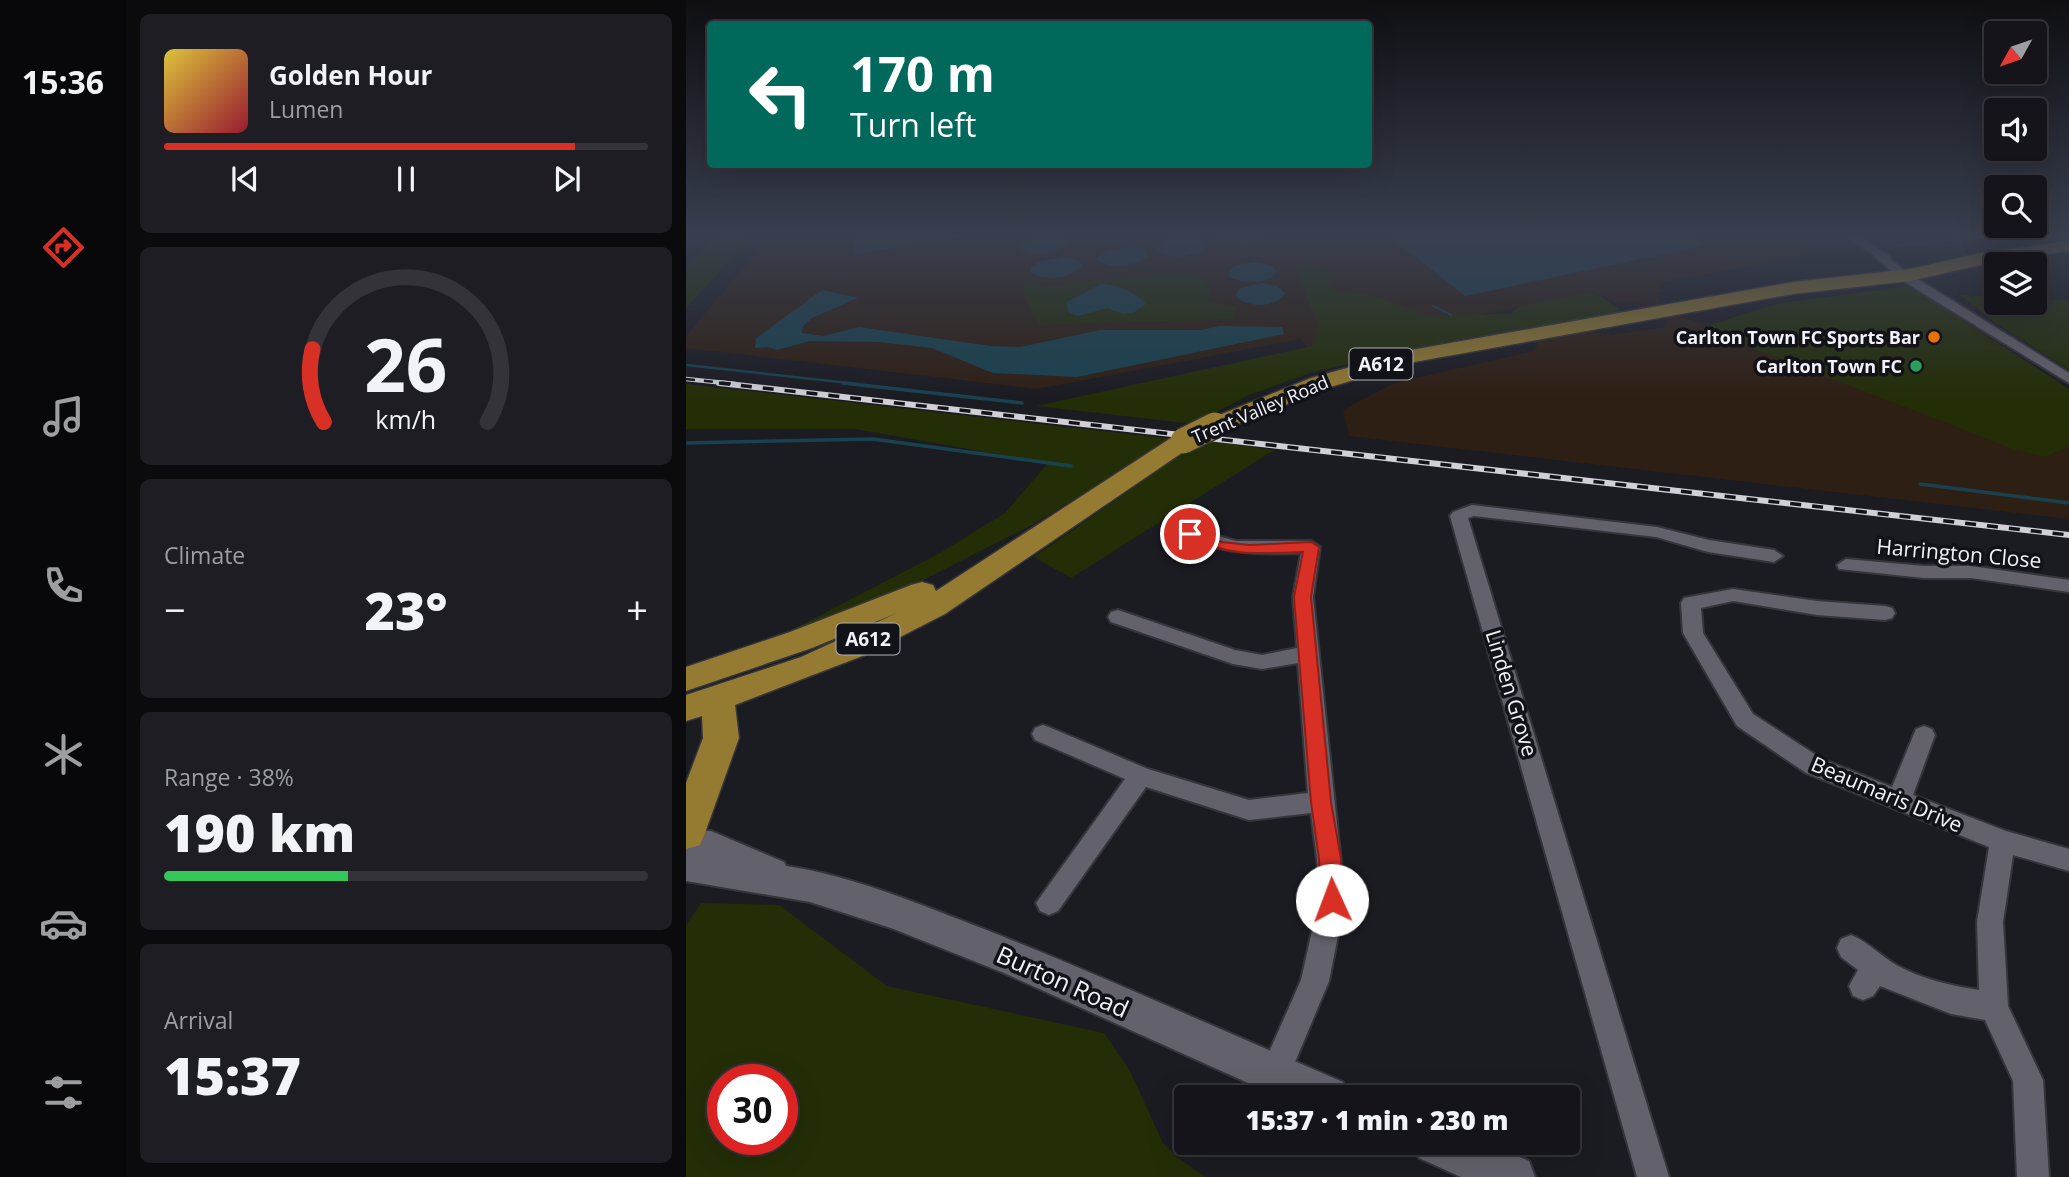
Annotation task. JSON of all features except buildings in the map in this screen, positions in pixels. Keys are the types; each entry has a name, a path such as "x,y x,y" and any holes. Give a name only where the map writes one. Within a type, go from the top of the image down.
{"main road":[{"name":"Trent Valley Road","path":"697,690 770,682 902,622 981,577 1007,556 1183,441 1215,425 1319,383 1373,366 1563,328 1797,289"},
{"path":"686,833 723,732 697,690"}],"street":[{"path":"1931,289 2069,379"},
{"name":"Linden Grove","path":"1653,1177 1459,516 1472,510 1657,532 1708,546 1774,556"},
{"path":"1190,534 1219,546 1249,550 1311,547 1303,597 1332,900 1315,981 1274,1074"},
{"name":"Harrington Close","path":"1846,565 1924,572 1971,572 2069,586"},
{"name":"Beaumaris Drive","path":"1885,613 1817,608 1733,595 1691,603 1693,633 1745,720 1814,766 2003,841 2069,860"},
{"path":"1118,618 1233,657 1262,662 1307,654"},
{"path":"1044,734 1142,776 1249,810 1321,802"},
{"path":"1898,801 1924,735"},
{"path":"1049,903 1142,776"},
{"path":"2003,841 1990,922 1994,1007 2028,1080 2033,1177"},
{"name":"Burton Road","path":"686,845 711,846 792,882 865,904 982,946 1300,1085"},
{"name":"Burton Road","path":"686,866 709,873 792,882"},
{"path":"1851,948 1870,976 1889,976 1951,1000 1994,1007"},
{"path":"1462,1155 1513,1177"}],"shaded area":[{"path":"726,289 1663,291 1657,292 1659,304 1616,303 1605,296 1587,293 1308,349 1301,339 1038,389 686,348 686,336"},
{"path":"1678,316 1709,325 1737,342 2046,457 2069,446 2069,519 1349,436 1343,410 1394,383 1534,351 1539,340 1586,331 1612,335 1666,327 1667,318"}],"green space":[{"path":"686,289 704,289 686,308"},
{"path":"1023,289 1210,289 1208,301 1237,307 1233,319 1040,325 1029,308"},
{"path":"1303,289 1334,289 1368,294 1427,315 1511,314 1519,306 1587,293 1600,296 1623,312 1452,341 1313,372 1249,395 1194,424 1036,406 1312,346 1318,324"},
{"name":"Carlton Town FC","path":"1888,289 1915,289 2069,389 2069,446 2046,457 2016,450 1737,342 1709,325 1780,303"},
{"path":"1960,295 1984,296 1984,314"},
{"path":"2047,299 2069,300 2069,370 1985,315 2047,315"},
{"path":"686,384 1172,439 1032,525 919,582 782,635 940,553 1005,513 1048,463 855,429 686,429"},
{"path":"1211,441 1274,450 1071,578 1034,557 1173,460"},
{"path":"701,903 779,905 887,986 1104,1033 1130,1071 1163,1143 1174,1155 1206,1177 686,1177 686,925"}],"water":[{"path":"1092,289 1123,289 1146,304 1133,313 1123,314 1108,308 1078,316 1068,312 1067,302"},
{"path":"1240,289 1280,289 1285,294 1275,302 1255,305 1237,298 1236,294"},
{"path":"1456,289 1499,289 1465,296"},
{"path":"822,290 858,298 812,318 803,326 802,333 823,336 859,327 990,346 1020,347 1100,330 1282,327 1284,334 1077,377 993,373 932,348 880,342 810,341 777,350 768,347 755,348 756,338"}],"waterway":[{"path":"1433,306 1451,315"},
{"path":"686,365 858,384"},
{"path":"843,383 1022,403"},
{"path":"686,443 873,439 1071,466"},
{"path":"1920,484 2069,503"}],"railway":[{"path":"686,379 735,384"},
{"path":"719,383 2069,535"}],"place":[{"name":"Carlton Town FC Sports Bar","path":"1934,337"},
{"name":"Carlton Town FC","path":"1916,366"}],"route":[{"path":"1190,534 1219,546 1249,550 1311,547 1303,597 1332,900"}]}
